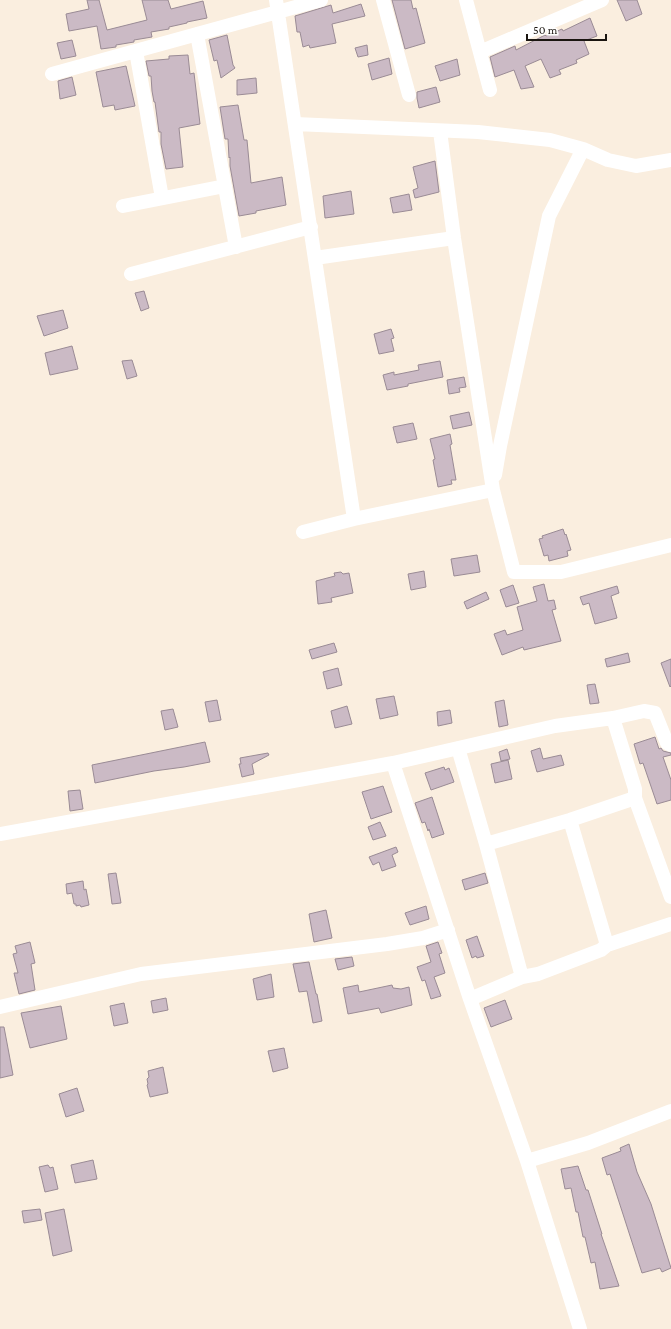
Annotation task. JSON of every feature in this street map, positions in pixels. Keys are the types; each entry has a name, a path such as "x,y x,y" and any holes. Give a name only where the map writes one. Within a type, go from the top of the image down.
{"street":[{"path":"52,74 197,34 277,6 321,0"},
{"path":"383,0 409,95"},
{"path":"466,0 490,90"},
{"path":"480,52 602,0"},
{"path":"277,6 354,519"},
{"path":"197,34 236,247"},
{"path":"136,51 162,198"},
{"path":"295,124 478,132 550,140 583,149 608,160 636,166 671,160"},
{"path":"440,131 454,238 493,490 514,572 561,572 671,545"},
{"path":"493,490 500,446 550,216 583,149"},
{"path":"123,206 224,186"},
{"path":"131,274 311,227"},
{"path":"315,258 454,238"},
{"path":"303,532 354,519 493,490"},
{"path":"0,834 394,763 555,726 613,718 644,711 655,713 667,743 671,745"},
{"path":"613,718 635,789 635,798 671,897"},
{"path":"458,748 522,977"},
{"path":"394,763 470,999 527,1161 580,1329"},
{"path":"486,844 570,820 635,798"},
{"path":"570,820 607,945"},
{"path":"470,999 522,977 538,974 601,950 607,945 671,924"},
{"path":"0,1007 141,974 387,944 423,938 448,930"},
{"path":"527,1161 588,1143 671,1111"}],"building":[{"path":"87,0 99,0 107,30 147,20 142,0 168,0 171,9 203,1 207,18 169,27 169,29 151,32 152,37 116,45 116,47 101,49 97,26 69,31 66,14 89,9"},
{"path":"392,0 411,0 413,9 416,8 425,43 405,49"},
{"path":"617,0 637,0 642,14 626,21"},
{"path":"361,4 365,16 332,24 336,43 310,48 309,45 303,47 300,32 297,32 295,16 331,5 333,13"},
{"path":"590,18 597,36 584,41 589,54 576,60 577,63 559,70 561,74 550,78 541,59 525,66 534,87 521,89 514,70 495,77 490,57 515,46 516,50 545,35 546,36 562,29 563,31"},
{"path":"227,35 233,65 235,68 221,78 217,60 214,61 209,40"},
{"path":"72,40 76,56 61,59 57,43"},
{"path":"367,45 368,55 358,57 355,48"},
{"path":"188,55 190,74 194,73 200,124 179,128 183,167 166,169 161,144 161,132 159,132 152,91 151,76 149,76 146,61 169,59 169,56"},
{"path":"389,58 392,74 372,80 368,64"},
{"path":"457,59 460,75 440,81 435,66"},
{"path":"126,66 135,106 115,110 114,105 103,107 96,72"},
{"path":"72,77 76,95 60,99 58,81"},
{"path":"256,78 257,93 237,95 237,80"},
{"path":"436,87 440,102 419,108 417,92"},
{"path":"238,105 244,140 247,140 251,183 282,177 286,205 239,216 230,166 228,139 225,139 220,107"},
{"path":"435,161 439,192 415,198 413,190 418,188 413,167"},
{"path":"351,191 354,214 325,218 323,196"},
{"path":"409,194 412,210 393,213 390,198"},
{"path":"144,291 149,308 141,311 135,293"},
{"path":"63,310 68,328 44,336 37,316"},
{"path":"391,329 394,338 391,339 394,351 379,354 374,334"},
{"path":"72,346 78,369 50,375 45,353"},
{"path":"132,360 137,376 127,379 122,361"},
{"path":"440,361 443,377 387,390 383,375 394,372 394,375 419,370 418,365"},
{"path":"464,377 466,387 459,388 460,392 449,394 447,380"},
{"path":"469,412 472,425 453,429 450,416"},
{"path":"413,423 417,439 397,443 393,427"},
{"path":"450,434 452,444 450,445 456,480 451,480 452,484 438,487 433,460 435,459 430,439"},
{"path":"563,529 571,550 567,551 568,556 549,561 548,555 544,556 539,539 543,538 542,536"},
{"path":"477,555 480,572 454,576 451,559"},
{"path":"424,571 426,587 411,590 408,574"},
{"path":"341,572 343,574 349,573 353,593 331,598 332,602 318,604 316,581 335,576 334,573"},
{"path":"544,584 548,601 554,600 556,609 552,610 561,641 524,650 523,647 502,655 494,634 505,630 507,635 523,630 517,607 537,601 533,587"},
{"path":"513,585 519,603 506,607 500,590"},
{"path":"617,586 619,593 611,596 617,618 595,624 589,603 583,605 580,597"},
{"path":"486,592 489,599 467,609 464,602"},
{"path":"334,643 337,652 312,659 309,650"},
{"path":"628,653 630,662 607,667 605,659"},
{"path":"671,659 671,686 670,687 661,663"},
{"path":"338,668 342,685 327,689 323,672"},
{"path":"595,684 599,703 590,704 587,685"},
{"path":"394,696 398,715 380,719 376,699"},
{"path":"217,700 221,720 209,722 205,702"},
{"path":"504,700 508,725 499,727 495,702"},
{"path":"347,706 352,724 335,728 331,711"},
{"path":"173,709 178,727 165,730 161,711"},
{"path":"450,710 452,723 438,726 437,712"},
{"path":"655,737 659,749 661,748 663,751 671,753 671,755 663,757 671,780 671,800 657,804 643,763 640,764 634,744"},
{"path":"205,742 210,762 154,771 95,783 92,765"},
{"path":"540,748 543,759 561,755 564,765 537,772 531,751"},
{"path":"507,749 510,759 501,761 499,752"},
{"path":"268,753 269,755 252,764 254,774 242,777 239,764 241,764 240,758"},
{"path":"508,760 512,779 495,783 491,764"},
{"path":"444,767 445,770 449,768 454,782 431,790 425,773"},
{"path":"383,786 392,812 371,819 362,792"},
{"path":"80,790 83,809 70,811 68,791"},
{"path":"432,797 444,834 432,838 425,822 422,823 415,803"},
{"path":"380,822 386,836 373,840 368,827"},
{"path":"396,847 398,852 392,855 396,866 382,871 379,862 373,865 369,857"},
{"path":"116,873 121,903 112,904 108,874"},
{"path":"485,873 488,883 465,890 462,880"},
{"path":"83,881 84,890 86,889 89,905 81,907 80,905 76,906 76,904 74,904 72,893 67,894 66,884"},
{"path":"426,906 429,919 410,925 405,913"},
{"path":"326,910 332,938 314,942 309,914"},
{"path":"477,936 484,956 477,958 476,956 472,958 466,940"},
{"path":"30,942 35,963 31,964 35,990 19,994 14,973 18,973 13,954 17,953 15,946"},
{"path":"438,942 442,953 439,954 445,973 434,977 441,996 431,999 425,980 422,981 417,967 431,962 426,946"},
{"path":"352,957 354,966 338,970 335,959"},
{"path":"309,962 322,1021 313,1023 307,991 299,992 293,964"},
{"path":"271,974 274,997 257,1000 253,979"},
{"path":"358,985 359,992 392,985 393,988 401,989 409,987 412,1005 381,1013 379,1008 348,1014 343,988"},
{"path":"166,998 168,1010 153,1013 151,1001"},
{"path":"505,1000 512,1019 491,1027 484,1008"},
{"path":"124,1003 128,1023 114,1026 110,1006"},
{"path":"61,1006 67,1039 30,1048 21,1013"},
{"path":"0,1027 4,1027 13,1075 0,1078"},
{"path":"284,1048 288,1068 273,1072 268,1051"},
{"path":"163,1067 168,1093 150,1097 147,1085 147,1079 149,1077 148,1071"},
{"path":"77,1088 84,1111 66,1117 59,1094"},
{"path":"629,1144 637,1172 651,1204 671,1268 662,1272 660,1268 642,1273 610,1174 607,1175 602,1158 621,1151 620,1148"},
{"path":"93,1160 97,1179 75,1183 71,1165"},
{"path":"48,1165 50,1168 53,1167 58,1189 45,1192 39,1167"},
{"path":"578,1166 586,1190 588,1190 619,1286 600,1289 595,1262 591,1263 585,1237 583,1237 578,1212 576,1212 571,1188 565,1189 561,1169"},
{"path":"40,1209 42,1220 24,1223 22,1211"},
{"path":"64,1209 72,1251 53,1256 45,1213"}]}
